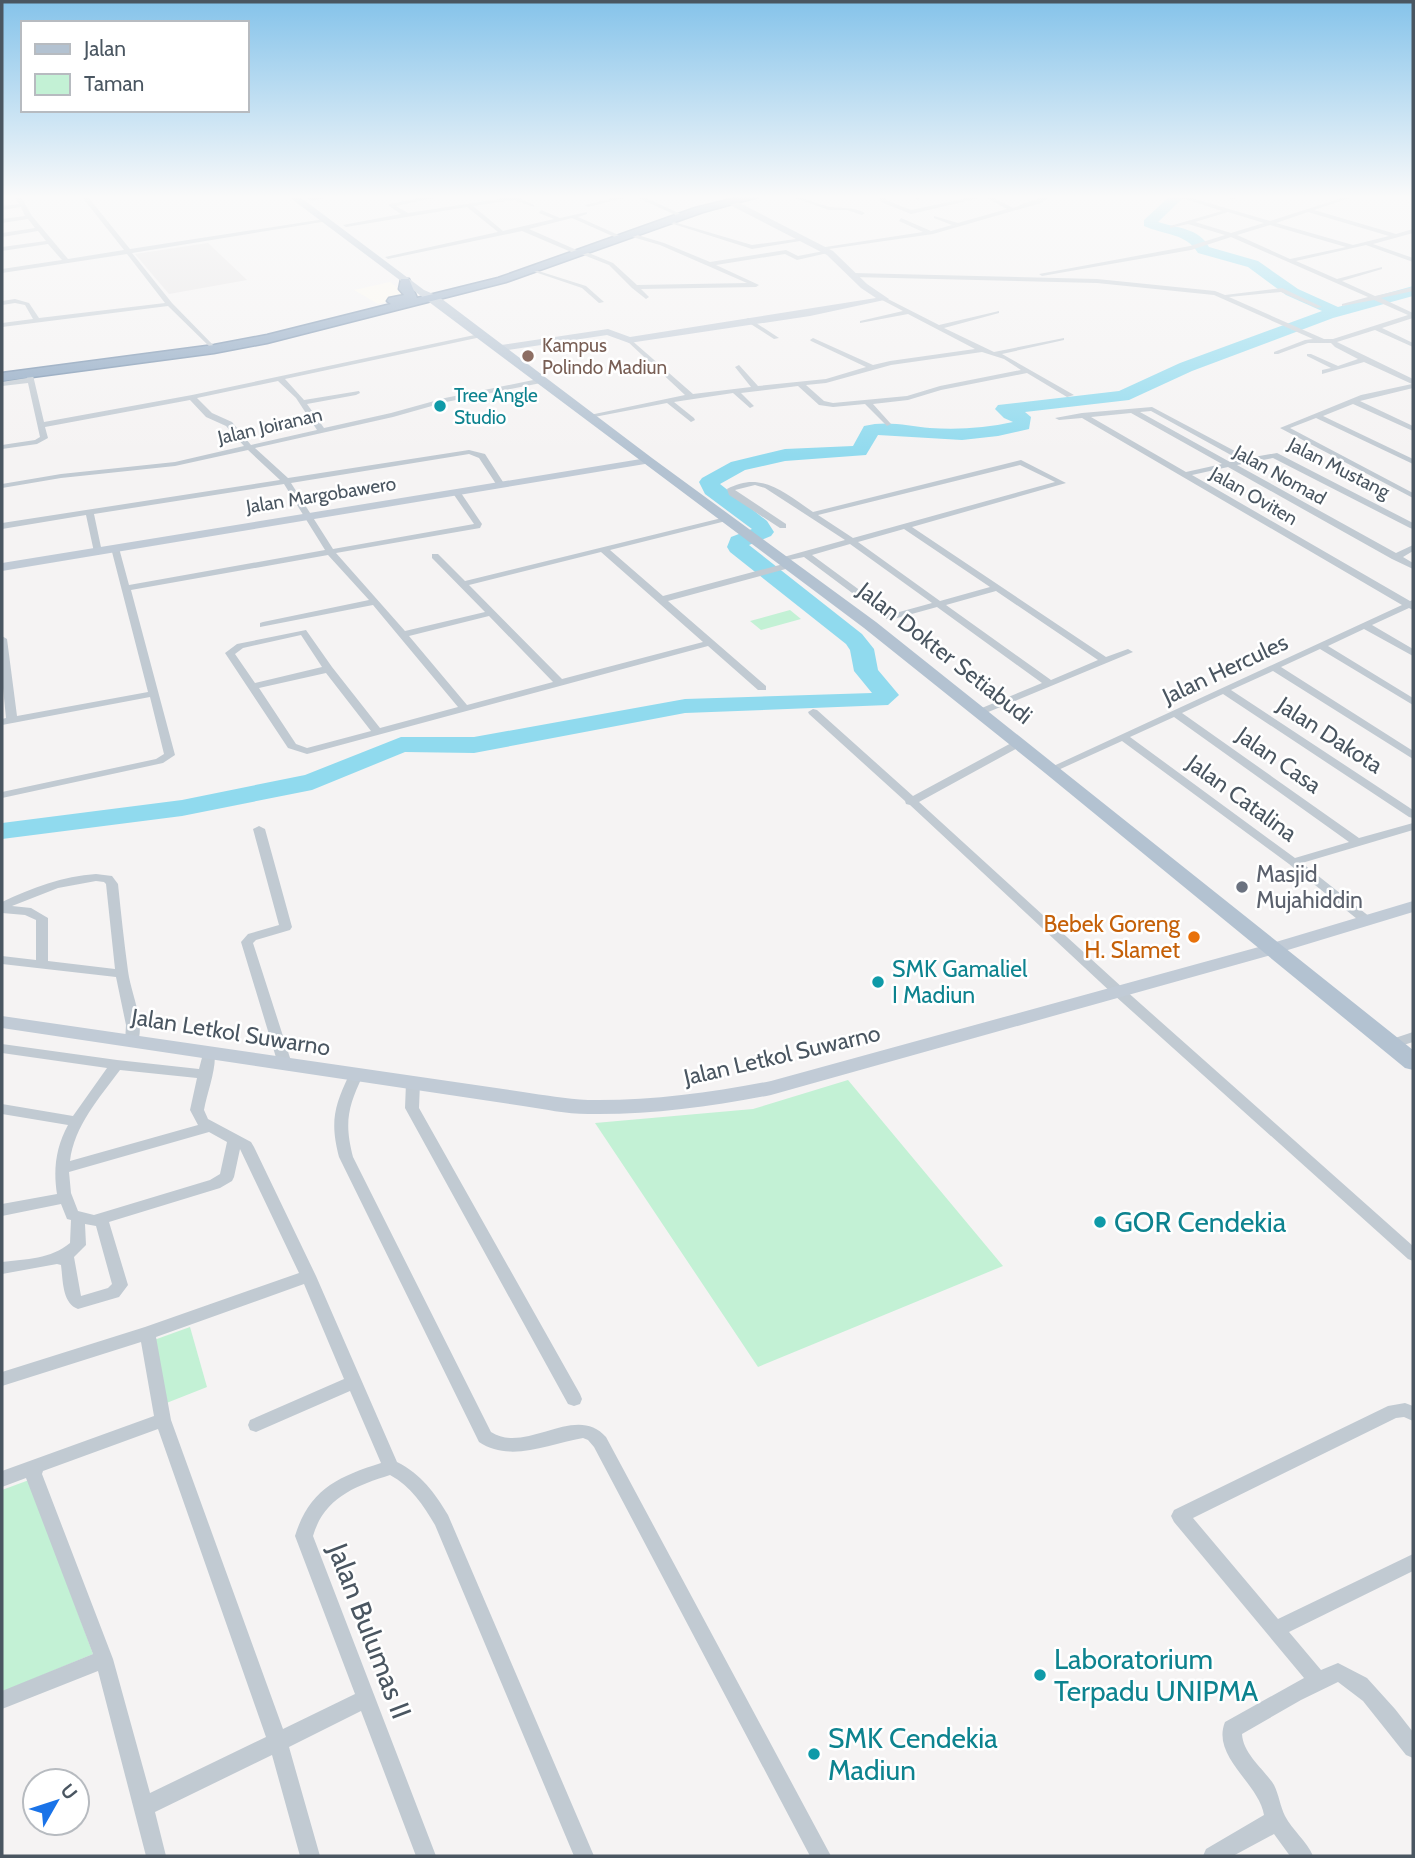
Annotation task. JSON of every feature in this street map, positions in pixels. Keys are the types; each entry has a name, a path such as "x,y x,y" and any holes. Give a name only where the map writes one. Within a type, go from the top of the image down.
{"highway":[{"path":"382,309 381,306 387,303 412,296 405,289 405,284"},
{"path":"2,377 30,377 267,339 485,284"}],"main road":[{"path":"410,284 434,298"},
{"path":"423,284 430,289 434,298"},
{"name":"Jalan Dokter Setiabudi","path":"434,298 647,461 751,536 783,565 981,712 1413,1062"}],"street":[{"path":"153,284 214,349"},
{"path":"574,284 584,287 601,302"},
{"path":"631,284 646,297"},
{"path":"634,287 756,285 753,284"},
{"path":"862,284 884,299 982,351 1006,358 1026,372 1070,395"},
{"path":"1122,284 1224,295 1282,290 1319,307"},
{"path":"1345,284 1413,315"},
{"path":"1344,305 1413,289"},
{"path":"1224,295 1321,340"},
{"path":"629,340 884,299"},
{"path":"2,303 22,301 27,304 37,321"},
{"path":"2,325 170,304"},
{"path":"862,322 911,312"},
{"path":"939,327 997,312"},
{"path":"1276,353 1307,341 1333,341 1413,315"},
{"path":"748,320 776,338"},
{"path":"1374,327 1413,345"},
{"path":"501,348 608,332 629,340 691,396"},
{"path":"42,425 192,397 484,335"},
{"path":"993,354 1062,339"},
{"path":"813,340 873,368"},
{"path":"1333,341 1337,346 1413,384"},
{"path":"589,416 691,396 841,379 873,368 982,351"},
{"path":"1309,355 1337,368"},
{"path":"1325,372 1365,359"},
{"path":"740,367 756,389"},
{"path":"800,384 824,404 868,403 908,398 940,388 1026,372"},
{"path":"2,384 30,377 44,438 2,447"},
{"path":"280,379 297,392 321,430"},
{"name":"Jalan Joiranan","path":"2,486 85,473 142,469 543,380"},
{"path":"1413,384 1353,401 1284,428 1413,496"},
{"path":"736,391 750,406"},
{"path":"303,402 356,393"},
{"path":"192,397 209,415 229,424 249,447 286,481 344,571 363,587 465,709"},
{"path":"668,400 691,420"},
{"path":"1353,401 1413,429"},
{"path":"868,403 887,424"},
{"path":"1059,418 1132,411 1160,412 1246,460"},
{"name":"Jalan Nomad","path":"1132,411 1413,566"},
{"name":"Jalan Oviten","path":"1082,415 1412,605"},
{"path":"1316,415 1413,462"},
{"path":"2,526 473,452 481,456 501,485"},
{"name":"Jalan Mustang","path":"1246,460 1266,455 1279,456 1413,526"},
{"path":"1186,474 1246,460"},
{"name":"Jalan Margobawero","path":"2,567 647,461"},
{"path":"660,600 760,573 806,554 1062,483 1021,462 810,515"},
{"path":"783,526 731,489 755,483 764,484 853,542 1050,684"},
{"path":"125,588 477,526 456,492"},
{"path":"89,512 99,552"},
{"path":"464,584 727,518"},
{"path":"906,527 1105,661"},
{"path":"2,795 166,759 169,751 115,548"},
{"path":"1395,557 1413,548"},
{"path":"603,549 762,688"},
{"path":"806,554 890,617 998,588"},
{"path":"435,556 561,683"},
{"path":"264,625 374,602"},
{"name":"Jalan Hercules","path":"1052,769 1412,605"},
{"path":"403,634 492,613"},
{"path":"1366,626 1413,653"},
{"path":"377,732 303,632 232,649 230,656 292,746 307,751 709,643"},
{"path":"2,639 7,721 152,694"},
{"path":"1321,646 1413,702"},
{"path":"981,712 1128,652"},
{"path":"1274,667 1413,756"},
{"path":"251,687 328,669"},
{"name":"Jalan Dakota","path":"1224,690 1413,815"},
{"path":"813,712 1119,992 1413,1255"},
{"name":"Jalan Casa","path":"1176,713 1357,842"},
{"name":"Jalan Catalina","path":"1124,737 1293,862 1366,920"},
{"path":"910,802 1019,743"},
{"path":"1293,862 1413,826"},
{"path":"259,829 286,927 252,937 247,942 285,1064"},
{"path":"2,908 37,891 82,879 108,879 112,884 122,974 133,1024 132,1042"},
{"name":"Jalan Letkol Suwarno","path":"2,1022 585,1107 646,1106 710,1100 858,1065 1272,949 1413,906"},
{"path":"2,908 27,911 42,918 42,964"},
{"path":"2,960 122,974"},
{"path":"1391,1045 1413,1037"},
{"path":"2,1048 117,1065 206,1074"},
{"path":"209,1053 197,1110 203,1122 249,1151 308,1276 391,1467 408,1476 421,1488 442,1521 584,1856"},
{"path":"117,1065 76,1121 68,1138 62,1169 64,1198 72,1215 78,1219 94,1221 215,1184 227,1177 235,1140"},
{"path":"356,1075 345,1097 338,1121 346,1157 485,1437 495,1445 508,1448 583,1431 600,1442 821,1856"},
{"path":"413,1083 412,1108 574,1399"},
{"path":"2,1109 76,1121"},
{"path":"62,1169 211,1126"},
{"path":"2,1210 64,1198"},
{"path":"59,1259 78,1245 78,1219"},
{"path":"2,1268 68,1260 74,1298 78,1303 113,1293 120,1285 101,1219"},
{"path":"2,1379 148,1334 308,1276"},
{"path":"148,1334 163,1420 278,1743 310,1856"},
{"path":"256,1425 354,1382"},
{"path":"1320,1682 1180,1516 1394,1411 1405,1410 1413,1414"},
{"path":"2,1479 163,1420"},
{"path":"37,1466 33,1473 104,1659 156,1856"},
{"name":"Jalan Bulumas II","path":"391,1467 340,1485 319,1503 306,1521 304,1536 426,1856"},
{"path":"1275,1630 1413,1562"},
{"path":"2,1700 104,1659"},
{"path":"1303,1856 1275,1819 1275,1805 1234,1744 1232,1729 1294,1693 1338,1672 1349,1676 1363,1688 1413,1748"},
{"path":"143,1807 366,1699"},
{"path":"1213,1856 1266,1827 1275,1819"}],"shaded area":[{"path":"160,284 226,284 169,294"},
{"path":"392,284 408,296 378,304 354,290"}],"green space":[{"path":"790,610 801,619 761,630 750,621"},
{"path":"848,1080 1003,1266 758,1367 595,1123 753,1109"},
{"path":"190,1327 207,1387 164,1404 154,1340"},
{"path":"29,1480 93,1654 2,1692 2,1490"}],"waterway":[{"path":"1280,284 1292,292 1336,312"},
{"path":"2,831 182,808 312,782 401,745 474,745 685,706 879,700 887,695 866,671 862,649 854,639 738,547 738,541 764,532 760,525 712,490 709,482 738,466 785,455 859,451 871,430 962,434 1022,425 1022,417 1010,414 1004,409 1123,396 1186,367 1327,315 1413,291"}],"place":[{"name":"Kampus Polindo Madiun","path":"528,356"},
{"name":"Tree Angle Studio","path":"440,406"},
{"name":"Masjid Mujahiddin","path":"1242,887"},
{"name":"Bebek Goreng H. Slamet","path":"1194,937"},
{"name":"SMK Gamaliel I Madiun","path":"878,982"},
{"name":"GOR Cendekia","path":"1100,1222"},
{"name":"Laboratorium Terpadu UNIPMA","path":"1040,1675"},
{"name":"SMK Cendekia Madiun","path":"814,1754"}]}
